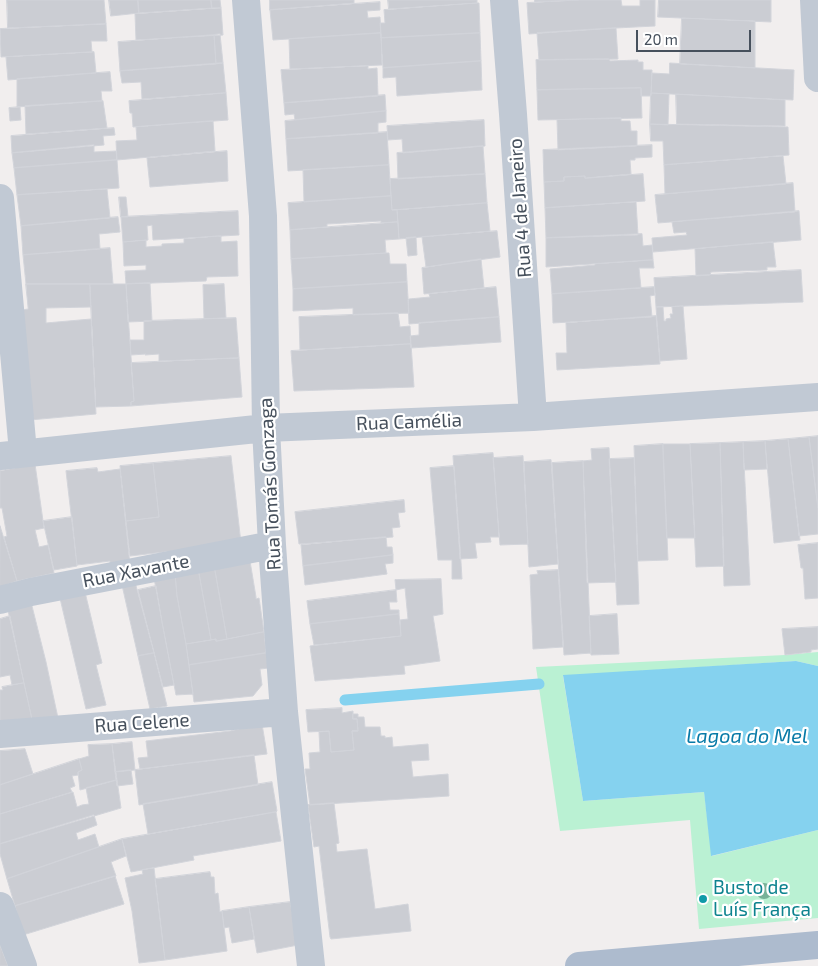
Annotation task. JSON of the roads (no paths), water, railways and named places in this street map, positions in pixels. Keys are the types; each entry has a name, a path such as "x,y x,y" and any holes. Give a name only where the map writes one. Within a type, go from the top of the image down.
{"main road":[{"path":"579,966 818,945"}],"street":[{"name":"Rua Tomás Gonzaga","path":"246,0 264,216 266,428 272,545 284,712 311,966"},
{"name":"Rua 4 de Janeiro","path":"504,0 534,417"},
{"path":"814,0 818,78"},
{"path":"0,198 11,454"},
{"name":"Rua Camélia","path":"11,454 266,428 534,417 818,397"},
{"name":"Rua Xavante","path":"0,600 31,592 272,545"},
{"name":"Rua Celene","path":"0,734 284,712"},
{"path":"0,906 23,966"}],"water":[{"name":"Lagoa do Mel","path":"796,661 818,666 818,830 711,856 704,792 583,801 563,675"}],"waterway":[{"path":"345,700 539,684"}],"place":[{"name":"Busto de Luís França","path":"703,899"}]}
